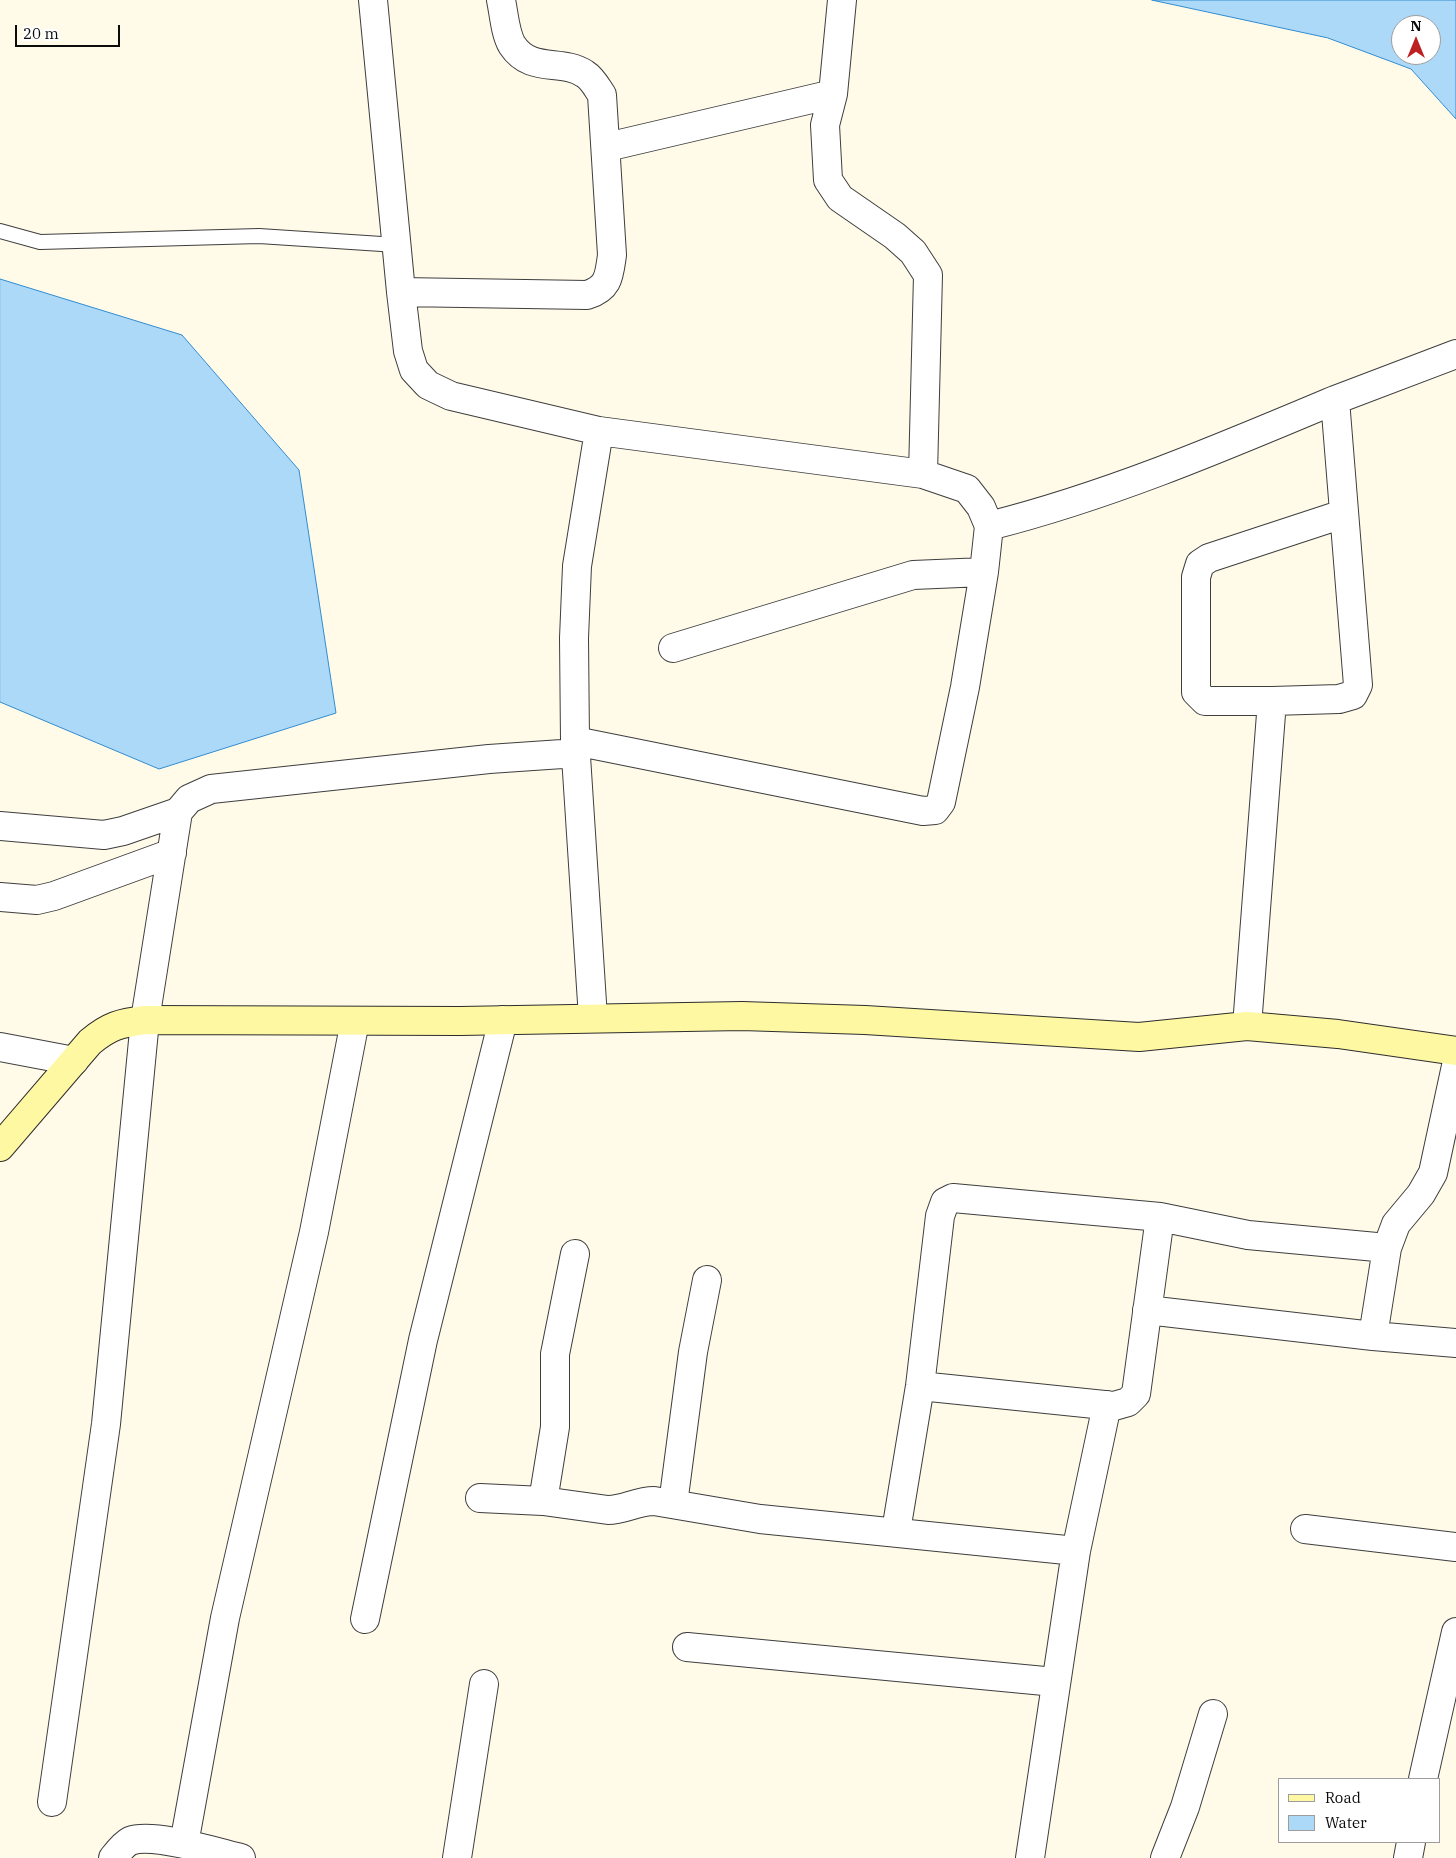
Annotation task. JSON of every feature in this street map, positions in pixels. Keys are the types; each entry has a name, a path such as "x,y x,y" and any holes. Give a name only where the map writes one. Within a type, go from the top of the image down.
{"street":[{"path":"0,826 104,835 123,831 178,812 189,799 211,789 490,759 576,747 923,811 935,810 941,802 965,687 984,572 989,526 981,507 967,489 923,474 599,431 452,396 428,385 414,370 408,351 372,0"},
{"path":"401,292 587,295 599,291 608,278 612,255 603,103 596,85 586,74 572,68 531,63 521,55 512,44 501,0"},
{"path":"842,0 833,94 825,125 828,180 840,198 895,236 913,252 928,275 923,474"},
{"path":"607,147 833,94"},
{"path":"989,526 1037,514 1178,466 1335,400 1456,354"},
{"path":"1335,400 1358,685 1353,695 1339,699 1205,701 1196,692 1196,577 1200,564 1209,558 1343,514"},
{"path":"593,1018 576,747 576,566 599,431"},
{"path":"673,648 913,575 984,572"},
{"path":"1247,1026 1272,701"},
{"path":"52,1802 106,1424 145,1020 178,812"},
{"path":"0,897 37,900 54,896 172,853"},
{"path":"0,1147 90,1042 106,1029 125,1023 145,1020 355,1021 742,1016 855,1020 1139,1037 1247,1026 1338,1034 1456,1051"},
{"path":"365,1619 423,1340 503,1020"},
{"path":"184,1844 224,1618 314,1232 355,1021"},
{"path":"0,1047 74,1061"},
{"path":"1373,1336 1387,1248 1396,1224 1421,1194 1433,1173 1456,1066"},
{"path":"896,1531 920,1386 940,1216 945,1202 953,1198 1160,1217 1248,1235 1387,1248"},
{"path":"920,1386 1108,1405 1128,1402 1136,1394 1160,1217"},
{"path":"543,1501 555,1427 555,1354 575,1254"},
{"path":"673,1504 693,1352 707,1280"},
{"path":"1147,1310 1373,1336 1456,1343"},
{"path":"1030,1858 1076,1551 1108,1405"},
{"path":"480,1498 543,1501 608,1510 618,1510 642,1500 760,1518 1076,1551"},
{"path":"1305,1529 1456,1547"},
{"path":"1422,1778 1456,1632"},
{"path":"687,1647 1055,1682"},
{"path":"458,1858 484,1684"},
{"path":"1165,1858 1184,1807 1212,1714"},
{"path":"113,1858 128,1842 143,1838 184,1844 241,1858"},
{"path":"1408,1858 1411,1843"}],"lane":[{"path":"0,231 40,242 259,236 397,246"}],"water":[{"path":"1152,0 1456,0 1456,119 1411,69 1400,65 1441,65 1441,15 1391,15 1391,62 1328,38"},
{"path":"0,279 182,335 299,470 336,713 159,769 0,702"}]}
